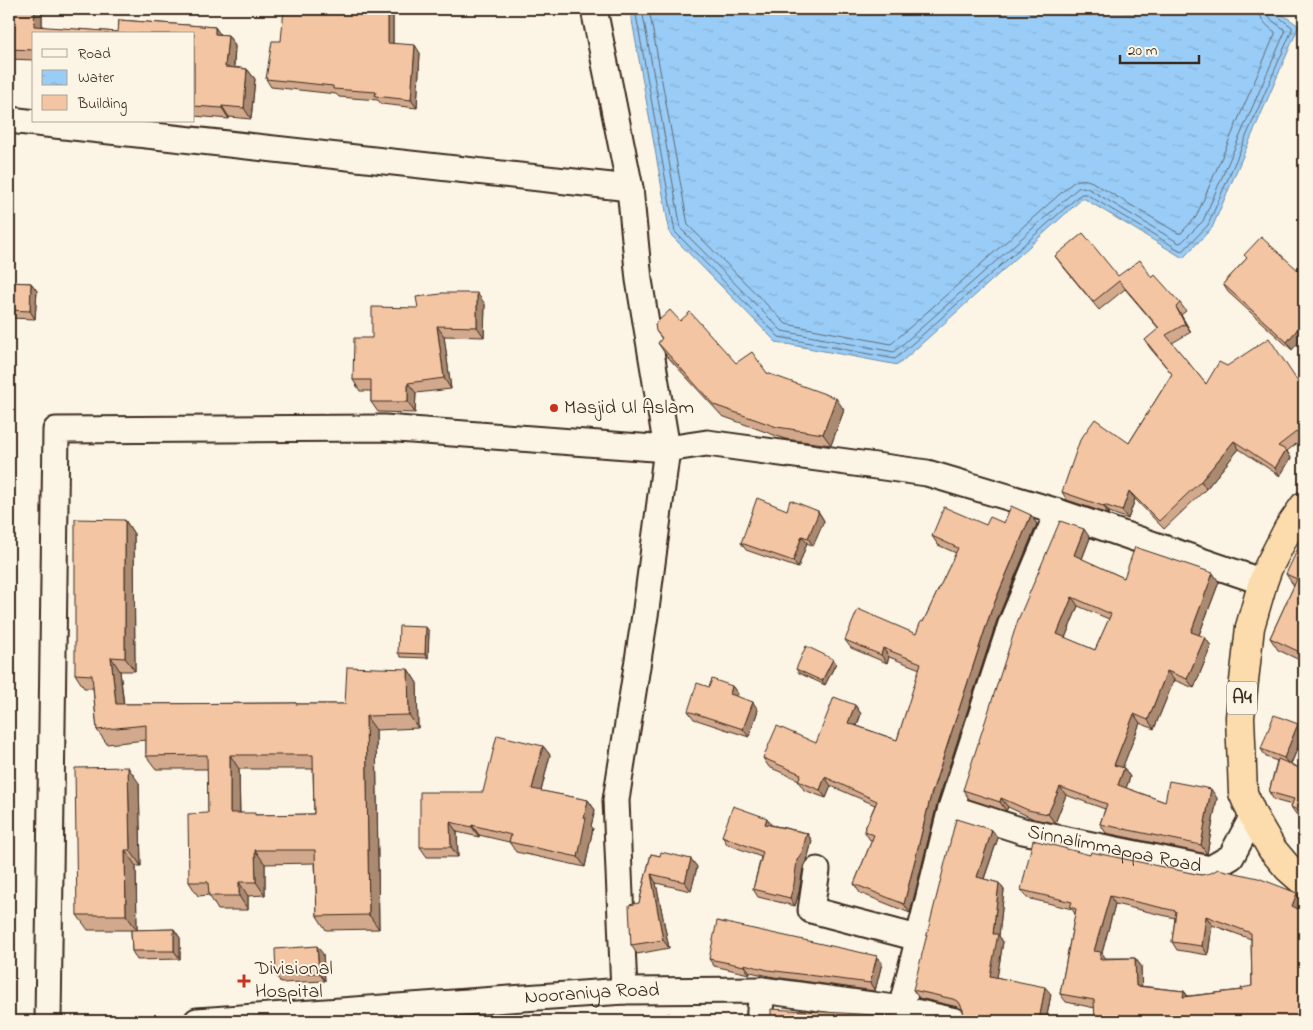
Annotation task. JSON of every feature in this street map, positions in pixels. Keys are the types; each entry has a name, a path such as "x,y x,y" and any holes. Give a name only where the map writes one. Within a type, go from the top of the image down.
{"highway":[{"name":"A4","path":"1304,506 1288,529 1263,582 1250,627 1240,717 1243,793 1253,816 1272,849 1288,868 1304,882"}],"street":[{"path":"594,9 630,188 639,280 667,448 646,610 616,800 624,991"},
{"path":"9,120 630,188"},
{"path":"48,1021 56,430 384,428 667,448 707,443 927,473 1058,512 1263,582"},
{"path":"902,1009 951,808 1011,624 1058,512"},
{"name":"Sinnalimmappa Road","path":"951,808 1023,831 1210,869 1231,857 1253,816"},
{"path":"817,870 811,910 918,938"},
{"path":"759,1021 762,990"},
{"name":"Nooraniya Road","path":"197,1021 624,991 762,990 902,1009 955,1021"}],"water":[{"path":"630,9 1275,9 1299,26 1212,228 1183,258 1083,198 898,365 776,342 670,234"}],"building":[{"path":"9,9 35,9 34,26 118,32 32,32 32,50 9,49"},
{"path":"284,9 388,9 388,43 415,45 411,100 375,96 376,92 333,89 333,86 266,79 272,41 281,41"},
{"path":"119,20 215,27 215,34 228,35 225,67 247,69 244,108 222,106 222,108 195,106 195,32 118,32"},
{"path":"1083,233 1118,276 1140,260 1152,278 1155,275 1180,303 1176,307 1185,324 1166,335 1206,384 1219,362 1227,366 1269,338 1300,385 1304,382 1304,426 1278,446 1286,450 1275,468 1234,441 1201,481 1159,521 1129,491 1122,511 1062,492 1080,440 1095,419 1129,443 1172,374 1145,340 1159,328 1119,281 1093,302 1055,256"},
{"path":"1261,237 1304,277 1304,321 1287,342 1223,284 1247,258 1244,255"},
{"path":"9,282 31,283 30,311 9,310"},
{"path":"441,293 477,293 477,327 437,326 444,378 408,383 408,402 371,402 371,380 353,380 354,338 372,338 372,307 418,308 416,297"},
{"path":"670,310 680,321 690,312 736,363 752,352 767,373 836,398 823,434 777,427 714,405 658,343 662,338 656,331 655,324"},
{"path":"757,498 787,510 790,500 818,511 808,538 802,536 793,561 741,543"},
{"path":"1011,506 1031,515 991,611 931,795 904,904 854,884 874,835 864,831 877,801 825,777 820,790 798,781 801,774 763,758 777,726 816,743 834,697 855,705 848,723 897,740 921,663 883,648 881,655 845,640 858,609 916,634 958,548 932,536 944,507 986,525 990,517 1004,523"},
{"path":"75,519 125,520 125,658 111,657 116,704 345,704 347,667 408,669 409,715 366,716 369,915 317,916 315,850 255,850 256,882 239,882 239,896 209,896 208,882 189,882 188,814 208,813 207,755 146,756 146,725 97,730 92,675 75,674","holes":["230,755 313,755 314,814 255,815 255,813 230,813"]},
{"path":"1060,521 1084,529 1074,555 1124,578 1135,547 1213,573 1191,632 1205,637 1187,679 1167,671 1148,720 1134,714 1114,765 1124,768 1118,785 1165,802 1169,781 1211,789 1201,845 1100,824 1107,804 1060,787 1048,814 1028,810 1001,798 1000,802 963,790 1018,620","holes":["1072,597 1111,614 1095,650 1057,634"]},
{"path":"1301,542 1304,544 1304,654 1270,638 1297,579 1286,574"},
{"path":"399,626 426,627 425,654 398,653"},
{"path":"806,646 833,659 822,681 796,669"},
{"path":"712,679 732,686 730,694 753,702 743,729 688,711 697,683 709,687"},
{"path":"1274,715 1298,724 1284,758 1261,749"},
{"path":"497,735 543,746 532,789 588,800 578,857 509,842 511,835 472,825 472,827 450,822 451,847 420,847 420,792 483,792"},
{"path":"1278,759 1304,770 1304,813 1291,807 1294,799 1269,792"},
{"path":"128,767 130,850 125,850 126,915 77,915 75,768"},
{"path":"733,806 767,818 765,824 807,833 802,852 797,860 790,898 753,889 763,852 722,836"},
{"path":"956,819 992,830 977,877 999,883 993,934 998,934 990,976 1045,987 1039,1021 961,1021 964,1016 959,1002 913,990"},
{"path":"1033,840 1090,855 1091,852 1201,875 1218,869 1258,878 1297,893 1292,906 1304,912 1304,1021 1095,1021 1094,1000 1060,994 1076,909 1070,907 1072,902 1021,890","holes":["1110,896 1176,911 1172,942 1202,946 1206,916 1251,933 1252,986 1241,988 1242,990 1183,997 1184,991 1136,986 1135,958 1100,959 1101,952 1094,951"]},
{"path":"661,852 691,859 685,882 651,874 663,940 631,945 629,905 639,903 651,854 660,856"},
{"path":"717,921 877,956 870,983 768,970 709,959"},
{"path":"174,929 174,951 132,951 131,930"},
{"path":"317,946 319,973 276,975 275,949"},
{"path":"771,1009 894,1016 919,1021 771,1021"},
{"path":"669,1013 677,1021 660,1021"}],"place":[{"name":"Masjid Ul Aslam","path":"554,408"},
{"name":"Divisional Hospital","path":"244,981"}]}
